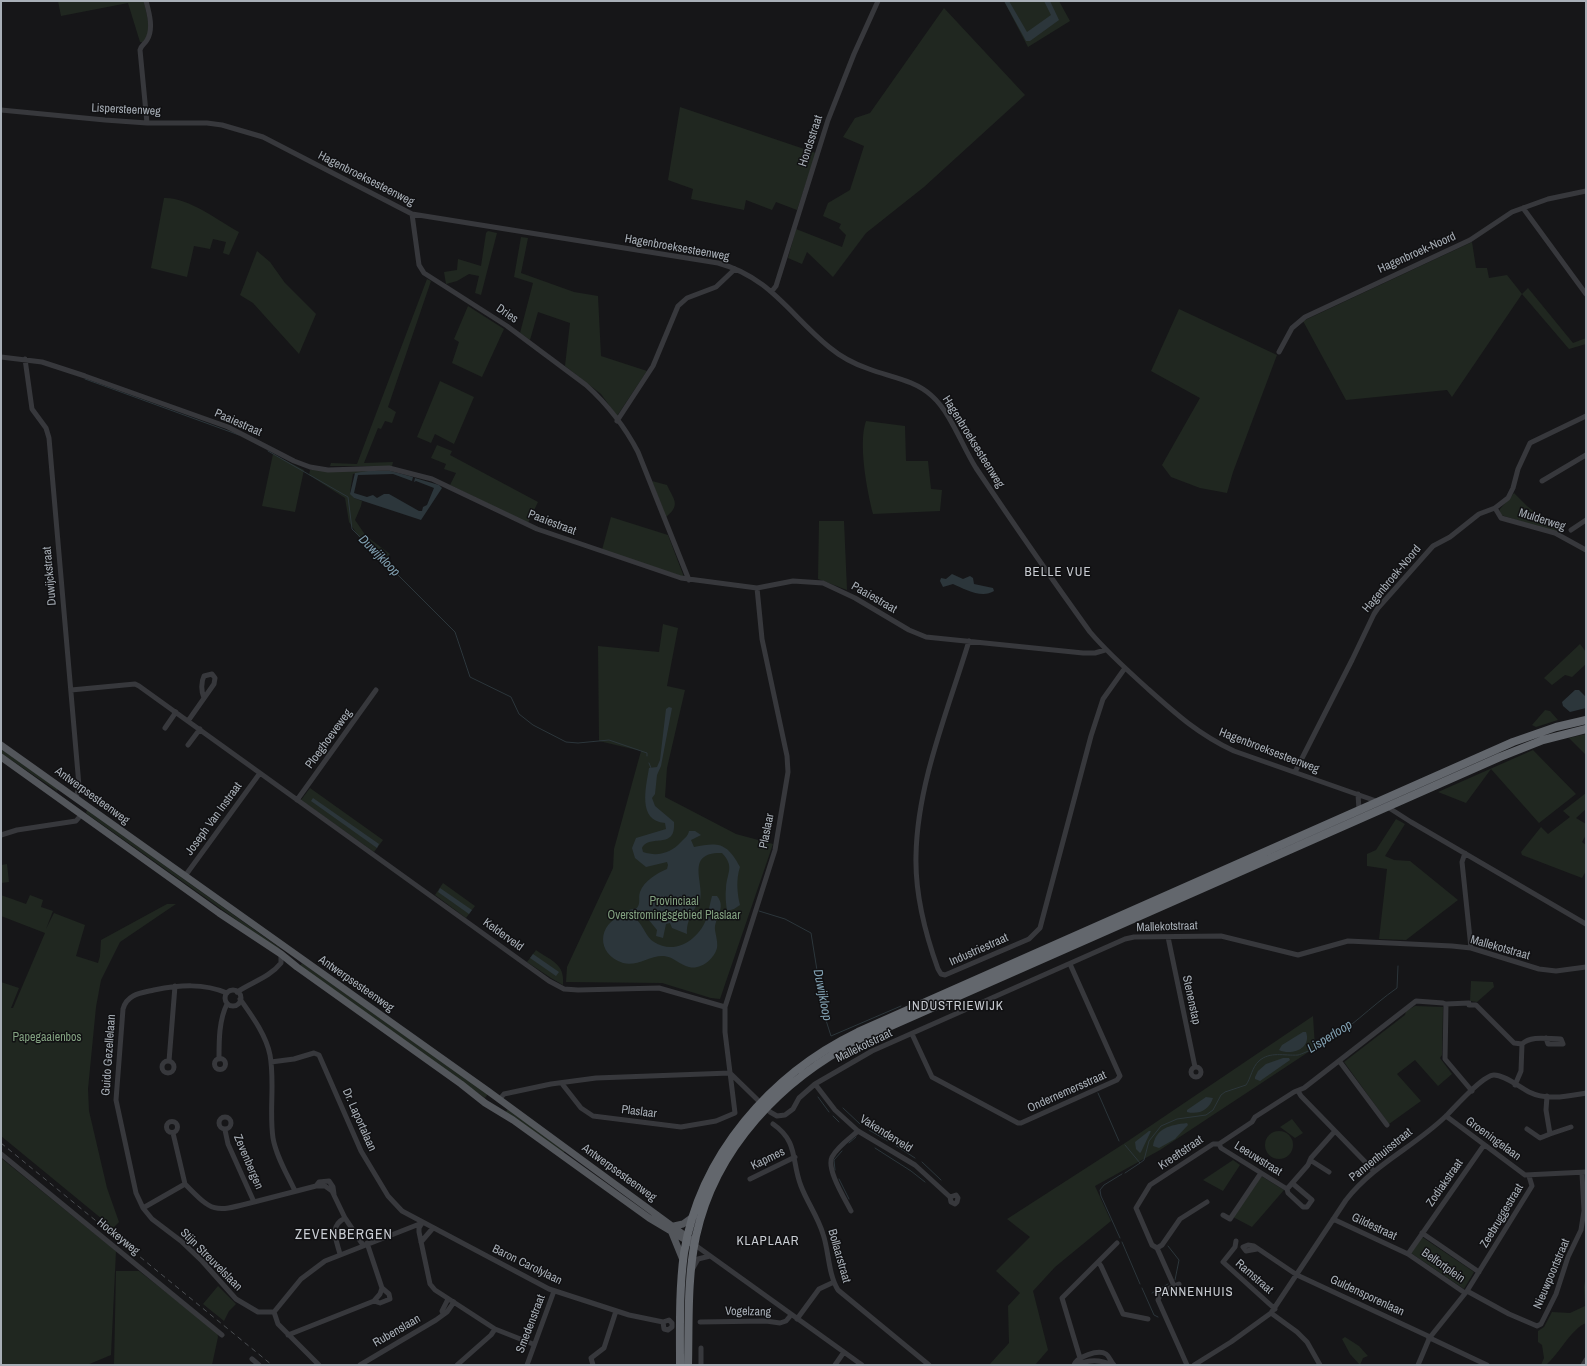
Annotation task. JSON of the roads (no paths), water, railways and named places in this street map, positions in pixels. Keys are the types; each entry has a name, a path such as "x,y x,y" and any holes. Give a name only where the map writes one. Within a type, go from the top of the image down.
{"highway":[{"path":"688,1365 691,1272 690,1241 694,1216 719,1158 738,1129 801,1066 841,1040 1359,810 1526,737 1556,727 1586,720"},
{"path":"680,1365 683,1260 721,1171 763,1105 812,1067 859,1040 1401,800 1529,745 1558,735 1586,729"}],"main road":[{"name":"Antwerpsesteenweg","path":"1,745 492,1094 564,1152 690,1241"},
{"name":"Antwerpsesteenweg","path":"1,757 219,913 281,954 485,1103 564,1152 661,1217 673,1229"},
{"path":"27,775 50,787 69,801 73,801 76,797"},
{"path":"80,815 79,809 82,806 91,808"},
{"path":"485,1103 493,1102 492,1094"},
{"path":"683,1260 673,1229 694,1216"}],"street":[{"path":"146,1 150,30 147,41 141,46 140,50 147,122"},
{"name":"Hondsstraat","path":"772,291 776,286 828,120 878,1"},
{"name":"Lispersteenweg","path":"1,110 147,122 207,122 234,127 249,132"},
{"name":"Hagenbroeksesteenweg","path":"249,132 263,137 412,214 718,263 735,268 750,275 772,291 825,343 845,358 868,369 913,384 927,392 938,402 976,467 1080,618 1105,650 1191,727 1212,741 1234,751 1378,802 1586,924"},
{"name":"Hagenbroek-Noord","path":"1279,352 1292,328 1305,316 1469,240 1512,212 1548,199 1586,191"},
{"path":"1523,208 1586,294"},
{"name":"Dries","path":"412,214 420,265 424,273 523,337 598,396 628,434 638,452 689,580"},
{"path":"617,421 653,366 678,306 687,298 716,287 735,268"},
{"name":"Paaiestraat","path":"1,356 53,365 228,427 294,461 310,467 328,470 389,468 432,479 537,529 642,566 689,580 757,588 793,580 823,583 840,590 918,634 1083,653 1095,653 1105,650"},
{"name":"Duwijckstraat","path":"25,359 32,409 46,428 49,438 79,787 76,797"},
{"name":"Hagenbroek-Noord","path":"1296,772 1374,614 1433,546 1450,537 1479,514 1495,508 1511,494 1518,469 1530,443 1586,416"},
{"path":"1542,481 1586,455"},
{"name":"Mulderweg","path":"1495,508 1501,518 1555,533 1586,550"},
{"path":"1571,530 1586,520"},
{"name":"Plaslaar","path":"564,1083 563,1085 581,1108 594,1116 681,1127 716,1122 733,1115 735,1110 725,1032 725,1007 775,850 788,772 787,756 762,639 757,588"},
{"name":"Industriestraat","path":"969,641 927,781 918,824 916,850 918,892 925,930 938,969 941,974 945,975 1029,939 1040,928 1091,736 1103,699 1125,668"},
{"path":"71,690 135,684 200,729 297,800"},
{"name":"Ploeghoeveweg","path":"297,800 376,690"},
{"path":"188,721 204,698"},
{"path":"165,728 176,712"},
{"path":"188,745 200,729"},
{"name":"Joseph Van Instraat","path":"185,876 260,772"},
{"path":"1358,794 1359,810"},
{"name":"Kelderveld","path":"297,800 549,981 559,986 578,990 659,988 725,1007"},
{"path":"1400,815 1401,800"},
{"path":"1,835 17,830 76,821 80,815"},
{"path":"1465,853 1462,862 1471,948"},
{"name":"Mallekotstraat","path":"763,1105 777,1116 785,1115 792,1109 799,1098 815,1084 872,1052 1125,939 1143,936 1221,936 1298,955 1348,941 1471,948 1539,970 1556,971 1586,967"},
{"name":"Stenenstap","path":"1168,937 1195,1067"},
{"path":"281,954 282,963"},
{"name":"Guido Gezellelaan","path":"143,1208 134,1186 116,1100 122,1010 127,1001 134,995 184,985 216,988 227,993 232,991 237,992 265,977 282,963 290,961"},
{"name":"Ondernemersstraat","path":"912,1034 932,1077 1018,1123 1022,1123 1117,1080 1120,1076 1070,964"},
{"path":"169,1061 175,986"},
{"path":"237,992 264,1038 270,1062 273,1138 276,1149 295,1192"},
{"path":"219,1059 219,1040 223,1011 227,1004 225,999 227,993"},
{"path":"227,1004 232,1006 236,1005 240,999"},
{"name":"Kreeftstraat","path":"1187,1365 1158,1300 1161,1292 1176,1285 1157,1248 1152,1245 1136,1208 1150,1185 1213,1144 1219,1144 1252,1122 1255,1117 1294,1092 1304,1088 1340,1062 1416,1001 1476,1005 1514,1044 1522,1044"},
{"path":"1446,1004 1446,1059 1472,1091"},
{"path":"1515,1085 1521,1071 1522,1044 1528,1038 1546,1038"},
{"name":"Dr. Laportalaan","path":"270,1062 294,1059 314,1053 319,1055 361,1151 392,1201 409,1216 422,1222"},
{"path":"1340,1062 1386,1126"},
{"path":"499,1100 504,1094 596,1078 730,1074 763,1105"},
{"name":"Pannenhuisstraat","path":"1194,1365 1232,1342 1273,1311 1351,1193 1374,1171 1446,1116 1490,1076 1498,1076 1531,1093 1547,1096 1560,1097 1586,1093"},
{"name":"Vakenderveld","path":"815,1084 835,1110 858,1131 915,1165 950,1197"},
{"path":"1298,1091 1374,1171"},
{"path":"1547,1096 1546,1110 1550,1134"},
{"name":"Groeningelaan","path":"1446,1116 1525,1175 1529,1176"},
{"name":"Bollaarstraat","path":"773,1124 779,1128 790,1142 795,1157 801,1187 823,1233 834,1282 838,1290 929,1365"},
{"path":"1527,1129 1540,1138 1571,1127"},
{"name":"Zevenbergen","path":"225,1130 228,1144 254,1202"},
{"path":"851,1211 832,1171 830,1162 835,1152 858,1131"},
{"name":"Leeuwstraat","path":"1287,1190 1335,1131"},
{"path":"143,1208 185,1184 173,1133"},
{"name":"Leeuwstraat","path":"1219,1144 1221,1148 1287,1190 1288,1193 1303,1207 1307,1207 1312,1200 1292,1183"},
{"name":"Zodiakstraat","path":"1422,1233 1484,1145"},
{"name":"Hockeyweg","path":"1,1154 222,1335"},
{"name":"Kapmes","path":"750,1179 795,1157"},
{"path":"1310,1160 1329,1172"},
{"name":"Zeebruggestraat","path":"1418,1365 1430,1338 1466,1292 1532,1186 1529,1176 1584,1172"},
{"name":"Nieuwpoortstraat","path":"1466,1292 1522,1320 1537,1326 1542,1324 1556,1294 1568,1257 1581,1230 1584,1211 1584,1172"},
{"path":"1223,1214 1233,1221 1261,1173"},
{"name":"Zevenbergen","path":"185,1184 208,1205 216,1209 228,1209 316,1186 325,1186 334,1195 345,1218 365,1244 382,1288 389,1294 390,1299 380,1303 374,1301"},
{"path":"1157,1248 1162,1245 1180,1219 1207,1202"},
{"name":"Stijn Streuvelslaan","path":"143,1208 152,1219 181,1241 202,1261 236,1299 258,1312 274,1312"},
{"path":"409,1216 411,1227"},
{"path":"340,1254 335,1228 338,1221 345,1218"},
{"name":"Gildestraat","path":"1333,1219 1408,1254"},
{"path":"319,1365 278,1324 274,1312 306,1275 325,1261 422,1222"},
{"path":"422,1222 419,1228 421,1242 430,1284 435,1290 495,1329 533,1344"},
{"name":"Baron Carolylaan","path":"422,1222 554,1291 616,1311 663,1322"},
{"path":"421,1242 433,1228"},
{"name":"Belfortplein","path":"1466,1292 1408,1254 1422,1233 1479,1272"},
{"name":"Antwerpsesteenweg","path":"690,1241 862,1365"},
{"name":"Ramstraat","path":"1236,1241 1235,1247 1222,1262 1273,1311"},
{"path":"1080,1358 1062,1298 1117,1244"},
{"name":"Guldensporenlaan","path":"1257,1249 1297,1275 1487,1365"},
{"path":"691,1272 698,1259 710,1256"},
{"path":"1098,1262 1122,1314 1148,1319"},
{"path":"797,1319 819,1289 834,1282"},
{"path":"288,1335 374,1301 380,1294 382,1288"},
{"name":"Smedenstraat","path":"527,1365 533,1344 554,1291"},
{"path":"443,1314 442,1311 448,1299"},
{"name":"Rubenslaan","path":"360,1365 436,1320 446,1312 454,1302"},
{"path":"593,1365 591,1358 604,1348 616,1311"},
{"path":"1273,1311 1302,1337 1320,1365"},
{"name":"Vogelzang","path":"700,1322 766,1321 780,1323 786,1321 791,1315"},
{"path":"457,1365 491,1335 495,1329"},
{"path":"701,1348 701,1365"},
{"path":"835,1365 844,1352"},
{"path":"1075,1365 1080,1358 1095,1354 1105,1354 1113,1365"},
{"path":"252,1359 259,1365"},
{"path":"1075,1365 1099,1360 1113,1365"},
{"path":"1584,1365 1586,1360"}],"waterway":[{"name":"Duwijkloop","path":"85,379 239,435"},
{"name":"Duwijkloop","path":"268,451 348,497 352,529 455,632 470,677 511,697 519,714 533,725 566,742 578,743 609,740 647,753 647,756"},
{"name":"Duwijkloop","path":"649,763 651,768"},
{"name":"Duwijkloop","path":"759,911 785,919 811,933 824,1014 831,1036 901,1006"},
{"name":"Lisperloop","path":"1140,1163 1144,1160 1149,1141 1161,1126 1177,1119 1206,1115 1213,1110 1221,1095 1225,1092 1246,1085 1255,1066 1263,1058 1272,1055 1299,1055 1320,1046 1350,1026 1397,988 1398,966"},
{"name":"Duwijkloop","path":"1098,1093 1119,1141"},
{"path":"818,1097 829,1112"},
{"path":"843,1108 860,1124"},
{"path":"833,1116 839,1122"},
{"path":"869,1130 888,1141"},
{"path":"849,1143 856,1137"},
{"path":"895,1145 915,1158"},
{"name":"Duwijkloop","path":"1125,1145 1140,1163 1125,1173"},
{"path":"875,1148 911,1171 925,1182"},
{"path":"835,1170 834,1160 842,1151"},
{"path":"922,1162 941,1180"},
{"name":"Duwijkloop","path":"1120,1238 1101,1196 1100,1190 1104,1185 1122,1174"},
{"path":"839,1179 849,1199"},
{"name":"Duwijkloop","path":"1122,1242 1140,1284"},
{"name":"Duwijkloop","path":"1168,1246 1179,1260 1175,1280"},
{"name":"Duwijkloop","path":"1152,1293 1168,1284"},
{"name":"Duwijkloop","path":"1142,1288 1154,1315 1158,1317"}],"railway":[{"path":"1,1143 272,1365"}],"district":[{"name":"BELLE VUE","path":"1058,573"},
{"name":"INDUSTRIEWIJK","path":"956,1007"},
{"name":"ZEVENBERGEN","path":"344,1235"},
{"name":"KLAPLAAR","path":"768,1242"},
{"name":"PANNENHUIS","path":"1194,1293"}],"park label":[{"name":"Provinciaal Overstromingsgebied Plaslaar","path":"674,909"},
{"name":"Papegaaienbos","path":"47,1038"}]}
